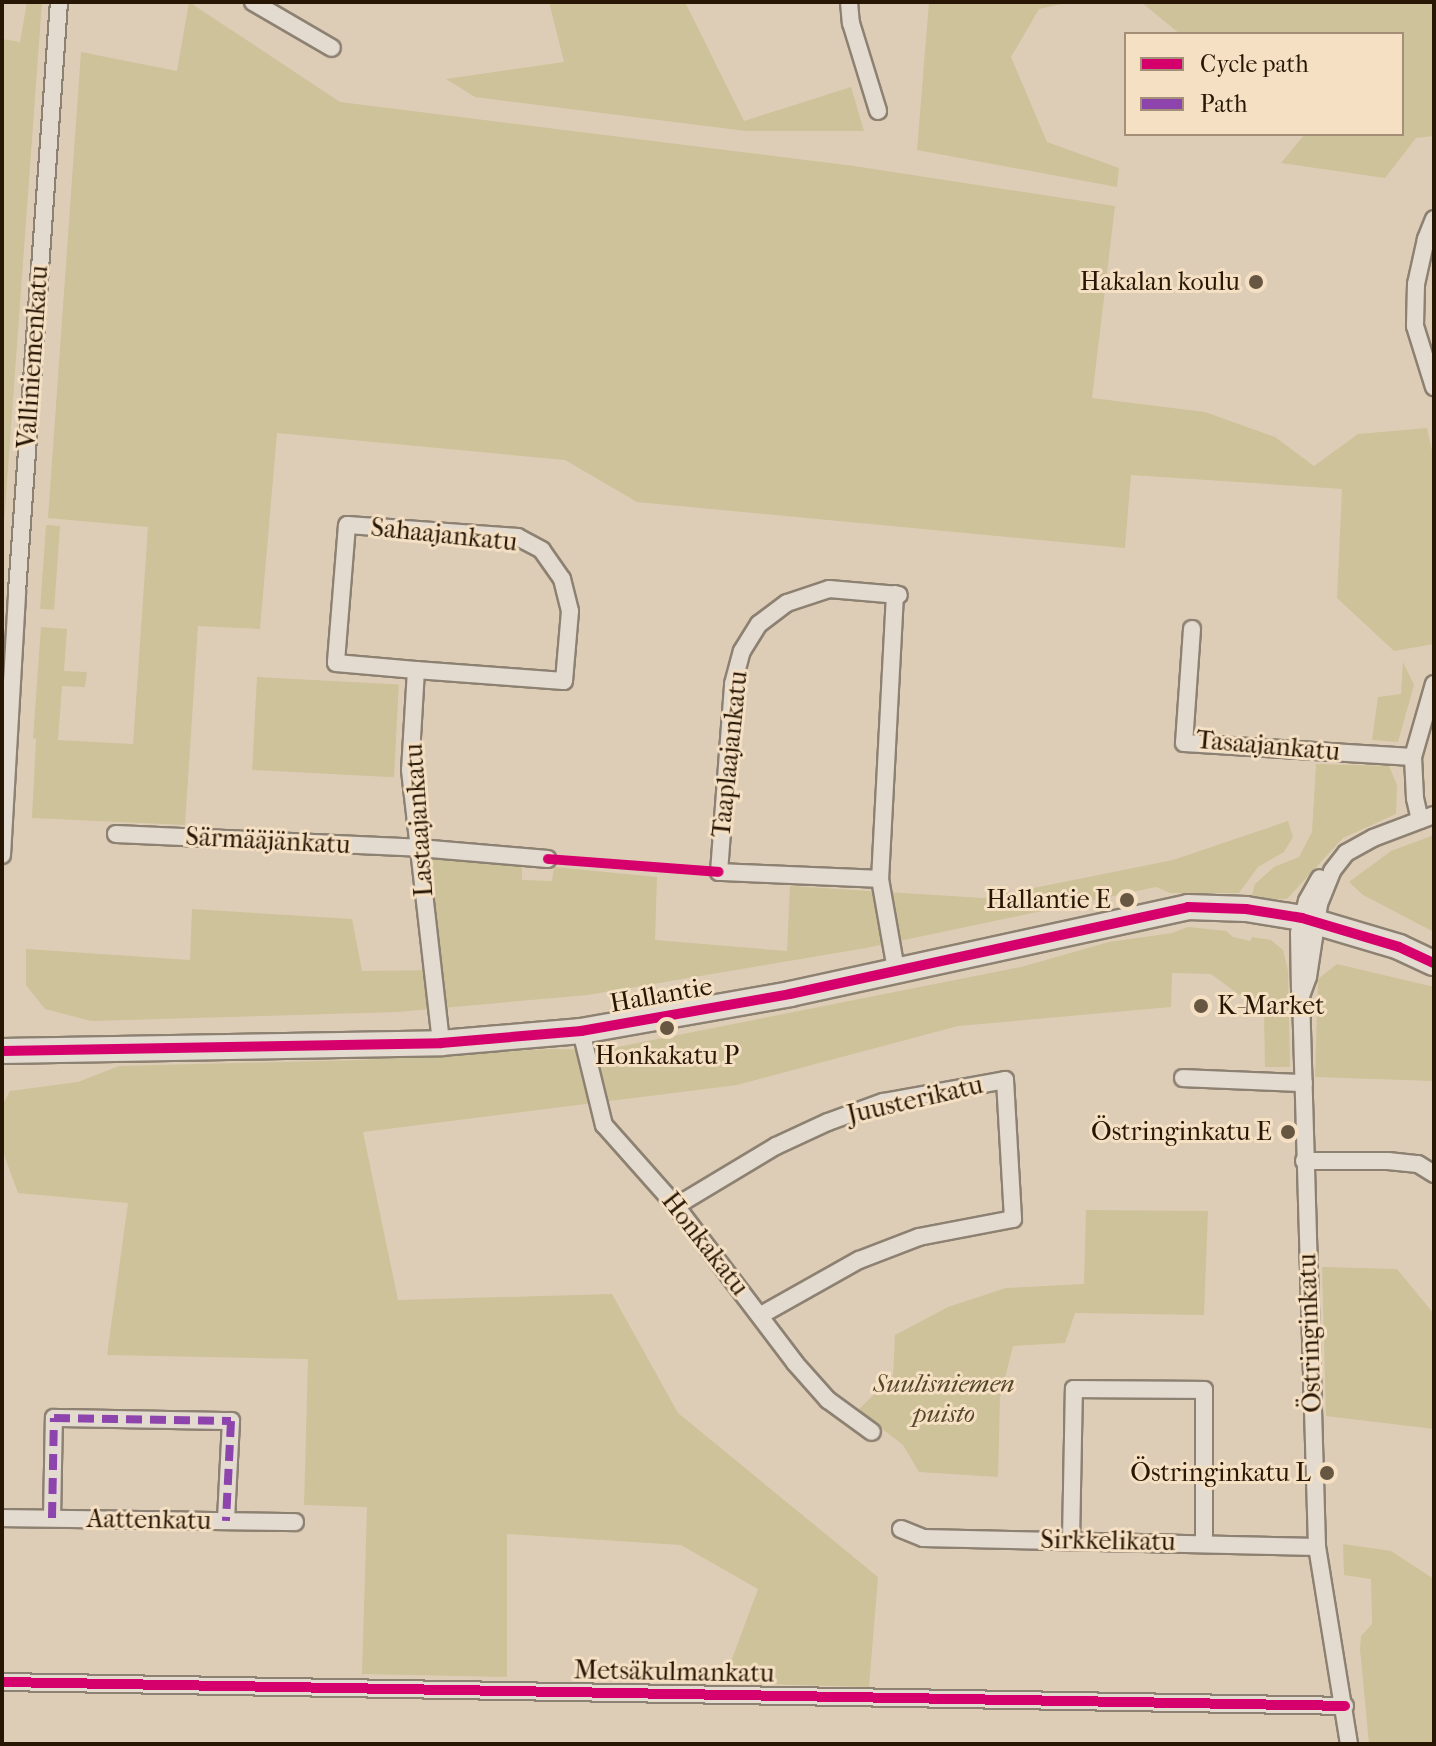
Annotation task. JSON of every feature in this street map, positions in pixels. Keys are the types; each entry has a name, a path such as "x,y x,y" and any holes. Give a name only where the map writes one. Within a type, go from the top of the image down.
{"street":[{"name":"Valliniemenkatu","path":"2,855 18,576 59,2"},
{"path":"253,2 332,48"},
{"path":"849,2 851,23 878,111"},
{"path":"1434,219 1416,284 1415,326 1434,387"},
{"name":"Sahaajankatu","path":"347,525 518,537 542,550 562,579 570,611 564,681 416,670 336,663 347,525"},
{"name":"Taaplaajankatu","path":"880,879 719,872 733,684 742,651 759,624 787,603 829,589 897,594 880,879 896,970"},
{"name":"Tasaajankatu","path":"1192,629 1184,743 1413,757"},
{"name":"Lastaajankatu","path":"416,670 410,770 441,1043"},
{"path":"1308,927 1325,887 1346,853 1427,818 1415,798 1413,757 1434,684"},
{"name":"Särmääjänkatu","path":"116,834 419,848 548,859"},
{"name":"Hallantie","path":"2,1051 441,1043 581,1031 790,994 1147,916 1206,917 1308,927"},
{"path":"1308,927 1399,947 1434,963"},
{"path":"1308,927 1434,969"},
{"name":"Östringinkatu","path":"1308,927 1301,996 1317,1547 1349,1744"},
{"name":"Honkakatu","path":"581,1031 604,1125 676,1206 828,1400 872,1432"},
{"path":"1183,1078 1304,1083"},
{"name":"Juusterikatu","path":"676,1206 776,1146 828,1122 883,1102 1005,1080 1013,1219 919,1237 859,1260 761,1315"},
{"path":"1304,1161 1418,1164 1434,1174"},
{"path":"1071,1541 1074,1389 1204,1390 1204,1542"},
{"path":"52,1518 54,1418 83,1418 231,1421 226,1521"},
{"name":"Aattenkatu","path":"2,1518 295,1522"},
{"name":"Sirkkelikatu","path":"901,1529 923,1538 1204,1542 1317,1547"},
{"name":"Metsäkulmankatu","path":"2,1682 1345,1706"}],"green space":[{"path":"27,2 42,2 2,551 2,39 20,42"},
{"path":"189,2 340,102 854,166 1115,206 1092,398 1205,412 1275,437 1314,466 1358,434 1427,428 1434,460 1434,644 1394,651 1337,598 1342,489 1131,475 1125,548 637,502 565,460 277,433 260,629 198,626 185,825 32,818 36,739 33,738 41,627 67,629 64,671 87,672 85,687 62,686 58,740 133,744 148,527 48,518 81,52 177,71"},
{"path":"549,2 685,2 744,121 851,87 864,131 746,131 475,97 446,79 564,62"},
{"path":"929,2 1071,2 1039,9 1011,57 1047,142 1119,168 1117,187 917,150"},
{"path":"1141,2 1434,2 1434,136 1416,138 1385,178 1281,163 1303,136 1404,136 1404,32 1178,32"},
{"path":"46,525 60,526 54,610 40,609"},
{"path":"1403,662 1414,685 1398,742 1372,740 1378,697 1401,694"},
{"path":"257,677 399,684 394,777 252,770"},
{"path":"1316,764 1389,766 1397,785 1396,814 1343,838 1287,899 1251,899 1255,884 1274,867 1299,857 1312,832"},
{"path":"1288,821 1293,837 1284,852 1258,867 1239,893 1170,893 1156,887 866,948 588,995 397,1012 91,1021 45,1009 26,985 26,949 190,960 192,909 352,919 362,971 438,970 427,856 522,865 522,880 552,881 554,867 657,877 655,940 787,951 790,886 983,898 1173,860"},
{"path":"1434,835 1434,932 1363,895 1349,882 1391,851"},
{"path":"1188,927 1226,931 1233,937 1250,941 1252,937 1271,940 1283,950 1288,971 1290,1067 1265,1067 1264,1013 1211,974 1172,973 1171,1007 958,1026 737,1085 363,1132 398,1300 612,1294 678,1413 878,1577 869,1687 723,1683 758,1589 681,1545 507,1534 507,1677 362,1674 367,1507 304,1505 308,1359 107,1355 128,1203 18,1193 2,1149 2,1106 10,1091 78,1082 119,1066 360,1060 551,1049 602,1050 1021,967 1109,942 1172,933"},
{"path":"1337,964 1434,987 1434,1081 1315,1077 1318,979"},
{"name":"Suulisniemen puisto","path":"1086,1210 1208,1211 1204,1315 1075,1313 1065,1343 1013,1346 1000,1398 998,1477 919,1472 903,1445 858,1410 893,1376 895,1335 948,1307 1006,1288 1084,1284"},
{"path":"1322,1267 1397,1269 1434,1314 1434,1429 1326,1416"},
{"path":"1343,1544 1391,1551 1434,1579 1434,1744 1369,1744 1360,1649 1361,1636 1372,1624 1371,1579 1344,1575"}],"marked path":[{"path":"52,1518 54,1418 231,1421 226,1521"}],"cycle path":[{"path":"548,859 719,872"},
{"path":"2,1051 441,1043 581,1031 790,994 1188,907 1246,909 1302,918 1399,947 1434,963"},
{"path":"2,1682 1345,1706"}],"place":[{"name":"Hakalan koulu","path":"1256,282"},
{"name":"Hallantie E","path":"1127,900"},
{"name":"K-Market","path":"1201,1006"},
{"name":"Honkakatu P","path":"667,1028"},
{"name":"Östringinkatu E","path":"1288,1132"},
{"name":"Östringinkatu L","path":"1327,1473"}]}
